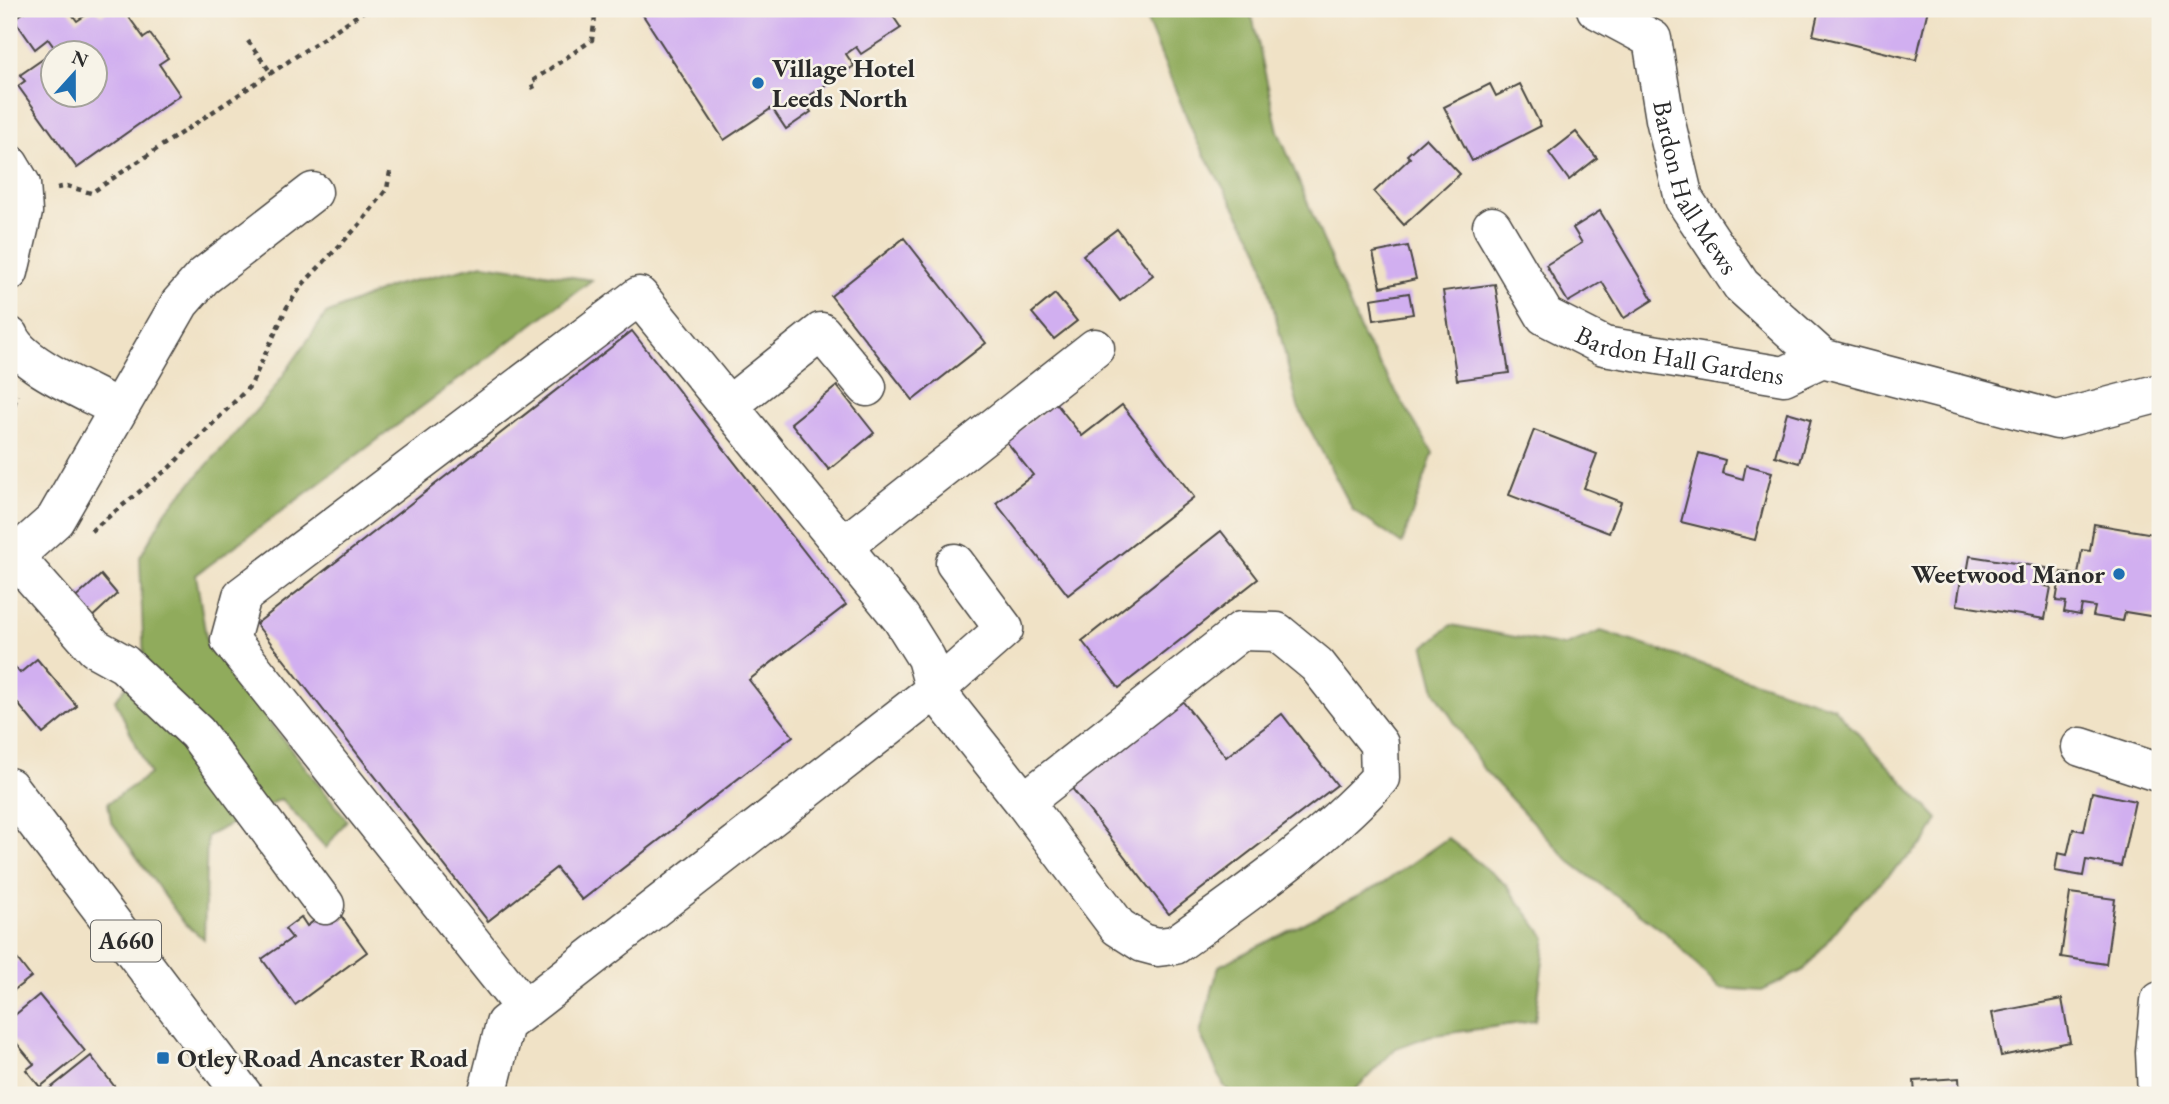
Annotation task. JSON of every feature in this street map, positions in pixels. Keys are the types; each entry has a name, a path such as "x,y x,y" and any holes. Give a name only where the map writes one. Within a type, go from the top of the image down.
{"main road":[{"name":"Bardon Hall Mews","path":"1596,9 1651,40 1665,119 1684,199 1741,285 1822,358"},
{"path":"9,272 23,212 15,179"},
{"path":"313,192 195,286 180,303 117,408 55,520 12,558 95,648 124,664 197,733 324,905"},
{"name":"Bardon Hall Gardens","path":"1492,226 1545,316 1604,346 1784,376 1822,358 2057,419 2160,393"},
{"path":"525,1009 230,640 242,596 639,296 901,618 926,658 935,691 1118,926 1143,943 1175,945 1260,884 1351,810 1380,778 1379,744 1317,665 1277,632 1241,632 1024,802"},
{"path":"728,406 821,332 867,387"},
{"path":"9,336 12,345 26,358 117,408"},
{"path":"842,547 1095,348"},
{"path":"487,1095 505,1024 935,691 1004,629 955,563"},
{"path":"2081,747 2160,773"},
{"name":"A660","path":"9,786 243,1095"},
{"path":"2150,1095 2157,1095 2155,1052 2160,1001"}],"path":[{"path":"15,179 67,186 91,193 367,9"},
{"path":"534,89 531,82 592,40 596,9"},
{"path":"248,41 272,74"},
{"path":"89,532 170,467 251,385 287,307 303,284 337,251 387,189 390,172"}],"green space":[{"path":"1142,9 1247,9 1253,20 1278,131 1363,337 1433,453 1402,544 1353,510 1298,407 1259,249 1197,142"},
{"path":"483,264 592,280 196,575 207,643 347,820 326,848 281,799 207,836 204,939 184,923 111,821 108,803 150,774 115,700 144,665 140,557 166,511 268,397 326,314 392,286"},
{"path":"1451,625 1564,646 1601,631 1833,707 1938,819 1926,841 1860,901 1804,970 1762,991 1719,988 1666,933 1570,862 1484,770 1435,691 1424,647"},
{"path":"1448,838 1505,884 1546,938 1535,1021 1429,1036 1396,1048 1350,1095 1232,1095 1224,1086 1200,1034 1219,966 1382,884"}],"building":[{"path":"29,9 68,9 77,21 95,9 102,15 110,9 123,9 144,38 150,34 168,58 159,64 180,95 77,168 18,86 25,81 20,75 38,63 38,108 108,108 108,38 38,38 38,47 35,49 14,19"},
{"name":"Village Hotel Leeds North","path":"639,9 888,9 901,28 861,54 856,47 846,54 854,66 803,100 811,112 786,129 772,108 724,140"},
{"path":"1718,9 1745,9 1743,16"},
{"path":"1819,9 1928,9 1916,60 1813,35"},
{"path":"1490,84 1496,96 1520,84 1541,126 1472,161 1444,107"},
{"path":"1576,132 1597,158 1569,180 1549,153"},
{"path":"1426,138 1460,174 1404,225 1374,192 1410,158 1407,155"},
{"path":"1600,211 1653,300 1624,318 1602,282 1568,302 1546,265 1582,243 1573,228"},
{"path":"1117,229 1153,275 1120,301 1083,255"},
{"path":"904,238 986,343 913,400 831,296"},
{"path":"1408,246 1416,279 1381,287 1373,253"},
{"path":"1495,284 1509,373 1457,380 1443,291"},
{"path":"1409,293 1413,314 1374,320 1371,299"},
{"path":"1055,294 1077,321 1054,339 1032,313"},
{"path":"632,331 846,605 749,680 793,736 582,900 556,868 488,921 256,624"},
{"path":"837,386 874,433 829,470 791,423"},
{"path":"1055,402 1082,436 1122,405 1194,497 1068,595 996,503 1033,475 1006,441"},
{"path":"1787,412 1811,419 1799,463 1775,456"},
{"path":"1534,430 1597,454 1584,488 1621,502 1609,533 1509,495"},
{"path":"1699,453 1725,460 1722,473 1743,479 1746,465 1772,472 1755,540 1681,522"},
{"name":"Weetwood Manor","path":"2094,524 2160,535 2160,591 2156,617 2125,612 2123,621 2093,616 2095,607 2082,605 2080,615 2064,612 2066,602 2056,601 2061,572 2078,575 2082,550 2090,551"},
{"path":"1221,531 1258,579 1119,688 1082,641"},
{"path":"1970,556 2047,568 2044,586 2051,587 2045,619 1957,605 1962,572 1967,573"},
{"path":"101,575 117,594 88,621 71,602"},
{"path":"37,659 77,706 43,734 9,693 9,660 20,673"},
{"path":"1180,698 1226,757 1282,714 1337,785 1169,914 1068,783"},
{"path":"2092,792 2135,801 2121,866 2086,860 2083,876 2055,871 2058,853 2067,855 2073,829 2084,831"},
{"path":"2070,893 2115,899 2106,964 2061,957"},
{"path":"334,906 367,952 295,1005 262,959 292,938 285,929 301,917 307,926"},
{"path":"18,960 31,977 9,994 9,967"},
{"path":"39,995 85,1051 40,1087 26,1070 34,1064 14,1040 9,1044 9,1020"},
{"path":"2062,999 2070,1042 2001,1056 1992,1013"},
{"path":"91,1056 121,1095 42,1095"},
{"path":"1959,1078 1960,1095 1915,1095 1914,1081"}],"place":[{"name":"Village Hotel Leeds North","path":"758,83"},
{"name":"Weetwood Manor","path":"2119,574"},
{"name":"Otley Road Ancaster Road","path":"163,1058"}]}
